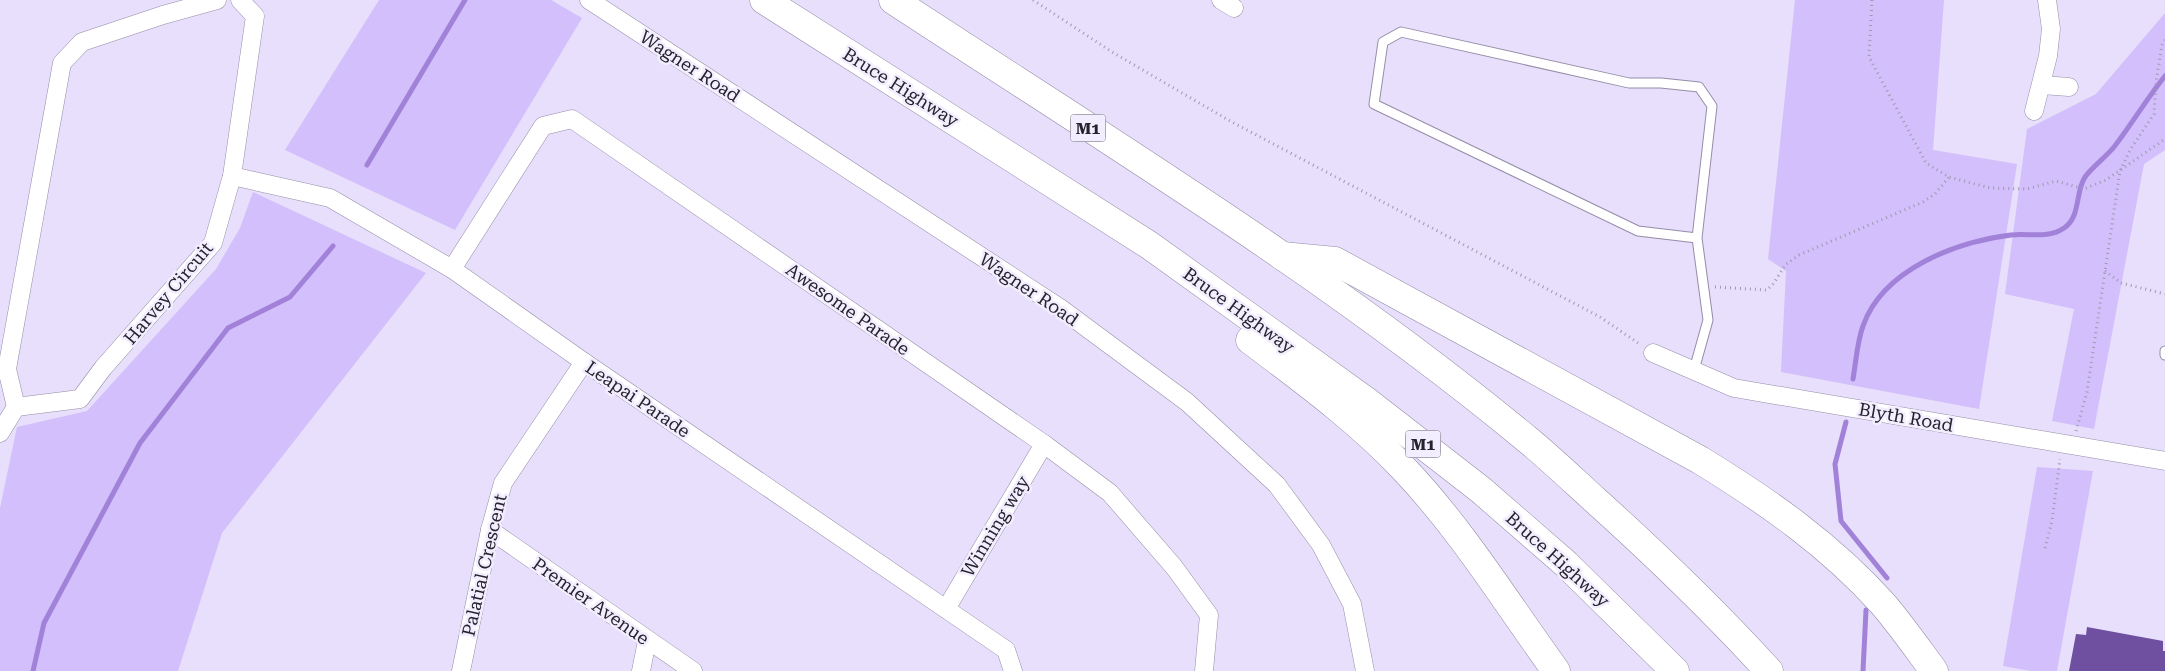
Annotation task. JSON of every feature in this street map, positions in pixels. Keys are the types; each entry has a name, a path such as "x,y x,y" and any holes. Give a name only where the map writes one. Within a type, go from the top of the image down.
{"highway":[{"name":"Bruce Highway","path":"764,0 1149,245 1365,400 1481,490 1566,564 1675,671"},
{"name":"M1","path":"893,0 1282,256 1414,351 1530,442 1632,533 1740,639 1769,671"},
{"path":"1149,245 1194,293 1234,327 1327,399 1403,468 1468,544 1556,671"},
{"path":"1282,256 1335,261 1700,460 1744,487 1798,524 1861,581 1893,616 1934,671"}],"street":[{"path":"0,434 16,407 7,369 62,62 82,42 163,15 217,0"},
{"name":"Harvey Circuit","path":"16,407 80,398 213,243 232,176 256,16 240,0"},
{"name":"Wagner Road","path":"588,0 1060,308 1187,402 1277,485 1321,545 1352,604 1365,671"},
{"path":"2034,111 2048,56 2050,29 2047,0"},
{"path":"2042,85 2069,87"},
{"name":"Awesome Parade","path":"452,269 543,126 572,119 1044,444 1110,494 1174,567 1209,615 1204,671"},
{"name":"Leapai Parade","path":"232,176 330,198 452,269 584,362 1006,650 1013,671"},
{"name":"Blyth Road","path":"1653,353 1734,388 2165,462"},
{"name":"Palatial Crescent","path":"460,671 490,530 503,483 584,362"},
{"name":"Winning way","path":"946,609 1044,444"},
{"name":"Premier Avenue","path":"490,530 647,641 693,671"},
{"path":"642,671 647,641"}],"lane":[{"path":"1694,370 1708,320 1697,238 1712,106 1699,87 1661,82 1629,83 1401,32 1383,42 1374,104 1638,231 1697,238"},
{"path":"2165,350 2165,355"}],"path":[{"path":"1034,0 1112,52 1230,121 1600,317 1653,353"},
{"path":"1872,0 1869,57 1926,163 1949,177 1990,188 2027,189 2056,181 2084,189 2106,180 2165,139"},
{"path":"2045,548 2068,445 2087,392 2120,170 2130,150 2154,114 2156,82 2162,45 2165,40"},
{"path":"1703,286 1767,290 1774,283 1785,265 1799,255 1923,202 1935,194 1949,177"},
{"path":"2105,271 2121,283 2165,294"}],"shaded area":[{"path":"379,0 551,0 582,18 455,230 285,150"},
{"path":"1795,0 1944,0 1933,150 2017,164 1979,409 1781,372 1786,271 1768,259"},
{"path":"2165,13 2165,150 2144,164 2094,429 2052,421 2074,309 2005,294 2027,129 2096,94"},
{"path":"253,192 426,273 222,533 178,671 0,671 0,508 17,427 87,411 216,269 240,228"},
{"path":"2037,467 2093,471 2057,671 2031,671 2003,666"}],"building":[{"path":"2087,627 2163,641 2165,671 2069,671 2076,634 2086,635"}],"waterway":[{"path":"367,165 465,0"},
{"path":"1853,379 1863,326 1873,306 1887,289 1904,274 1924,262 1967,244 2011,235 2052,233 2064,228 2073,218 2085,177 2114,147 2165,76"},
{"path":"33,671 44,623 140,443 228,328 290,297 333,246"},
{"path":"1846,422 1835,464 1841,521 1887,578"},
{"path":"1863,671 1866,610"}]}
